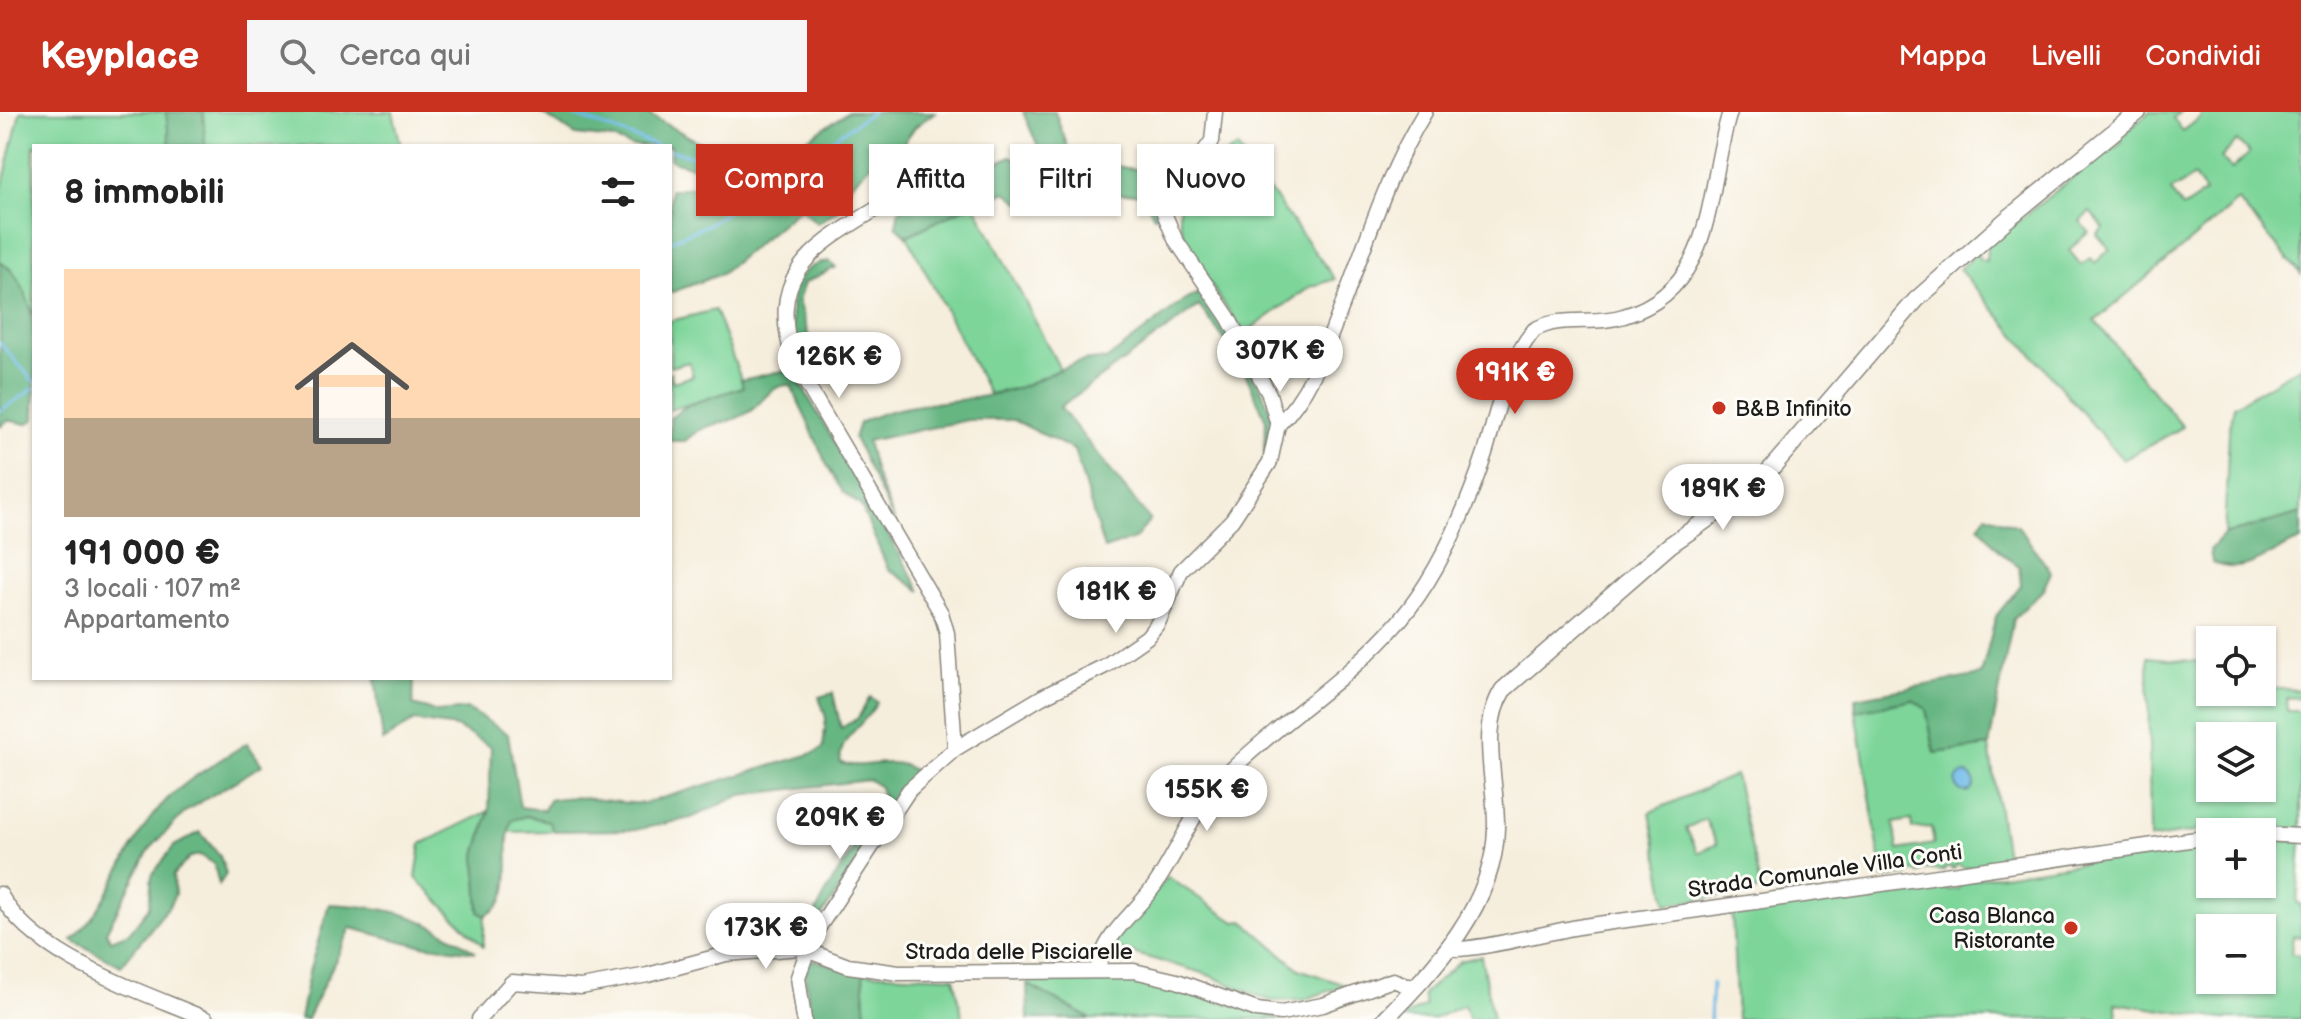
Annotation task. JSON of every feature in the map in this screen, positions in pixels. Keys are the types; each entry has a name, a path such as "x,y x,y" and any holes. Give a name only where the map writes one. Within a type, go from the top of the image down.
{"main road":[{"path":"1385,1019 1447,948 1477,902 1492,863 1496,827 1490,721 1503,690 1670,545 1757,485 1818,418 1893,325 1925,292 2005,221 2138,112"}],"street":[{"path":"1215,112 1212,141 1201,156 1171,181 1165,190 1162,208 1175,239 1228,317 1260,374 1278,425"},
{"path":"804,1019 798,977 807,949 822,920 878,841 909,790 955,749 1042,697 1105,666 1147,637 1158,623 1181,571 1232,520 1253,491 1270,462 1278,425 1297,404 1320,361 1391,178 1425,112"},
{"path":"1098,969 1105,943 1156,883 1189,825 1223,778 1375,645 1415,600 1467,506 1507,377 1534,330 1558,322 1625,316 1652,302 1686,271 1703,241 1730,112"},
{"path":"869,214 836,235 793,273 784,321 795,364 945,622 955,749"},
{"path":"2276,835 2301,836"},
{"name":"Strada Comunale Villa Conti","path":"1447,948 1469,949 1577,927 2084,858 2196,839"},
{"path":"0,894 28,932 82,962 206,1019"},
{"name":"Strada delle Pisciarelle","path":"479,1019 512,982 581,987 648,975 726,954 807,949 848,966 899,973 1134,971 1257,1010 1281,1013 1323,1005 1393,980 1414,988"}],"green space":[{"path":"20,112 166,112 170,144 32,144 32,311 12,270 0,262 0,196"},
{"path":"166,112 203,112 205,144 170,144"},
{"path":"203,112 393,112 401,144 205,144"},
{"path":"539,112 644,112 707,144 696,144 696,168 672,161 672,144 626,144 613,139 576,135"},
{"path":"848,112 935,112 915,127 903,144 869,144 869,166 853,183 853,144 799,144"},
{"path":"1023,112 1055,112 1067,144 1037,144"},
{"path":"2149,112 2180,112 2173,118 2183,131 2201,117 2200,112 2301,112 2301,274 2238,201 2095,321 2183,427 2123,460 1959,269 1978,252 1979,259 1986,261 1987,246 2111,147 2117,147 2122,142 2120,138","holes":["2237,141 2249,153 2232,169 2221,158","2194,176 2205,193 2182,208 2171,191","2090,212 2104,228 2097,235 2110,249 2095,263 2090,258 2081,265 2069,250 2089,232 2080,221"]},
{"path":"1010,156 1010,195 1006,192 994,196 994,164"},
{"path":"1121,167 1137,169 1137,194 1121,194"},
{"path":"696,186 696,216 790,216 721,274 672,292 672,190"},
{"path":"1274,197 1335,279 1310,287 1244,334 1191,252 1179,217 1274,216"},
{"path":"809,216 828,216 817,223"},
{"path":"898,216 948,216 907,236 896,226"},
{"path":"948,216 981,216 1060,369 1022,387 989,394 907,236"},
{"path":"829,261 836,267 804,283 798,301 819,370 811,372 797,342 791,307 800,277 812,267"},
{"path":"0,262 15,275 25,292 31,312 32,421 26,424 8,420 0,427"},
{"path":"1200,292 1233,338 1265,399 1273,431 1264,454 1266,420 1239,359 1199,306 1060,407 1150,520 1135,539 1104,549 1074,450 1014,420 968,420 867,441 875,473 897,527 854,438 859,423 898,409 1000,393 1072,364 1106,360"},
{"path":"715,310 744,387 672,409 672,378 673,382 693,376 689,362 672,366 672,321"},
{"path":"2301,366 2301,513 2224,535 2229,431 2234,406"},
{"path":"792,369 921,591 888,569 861,506 843,492 827,465 791,385 772,390 740,417 701,429 685,441 672,441 672,417 688,405 743,387 741,380"},
{"path":"2301,513 2301,540 2247,565 2224,566 2212,562 2210,550 2224,535"},
{"path":"1986,515 2018,526 2051,572 2043,590 2013,619 1989,746 1935,753 1926,709 1913,700 1856,711 1855,698 1981,675 1996,616 2021,585 2019,566 2001,553 1979,526"},
{"path":"2148,657 2196,662 2196,706 2276,706 2276,689 2301,690 2301,697 2287,698 2288,711 2301,711 2301,830 2276,828 2276,818 2196,818 2196,832 2150,839"},
{"path":"375,680 414,680 413,705 438,712 468,709 508,734 520,807 544,810 549,800 572,797 645,803 823,748 826,718 819,697 833,693 841,728 858,718 870,697 877,702 843,746 841,763 901,764 920,776 805,939 830,886 885,805 880,787 869,780 741,795 691,818 635,830 553,831 549,821 526,816 512,820 507,886 497,908 485,916 479,912 476,855 489,811 491,747 456,727 414,721 383,741"},
{"path":"1913,700 1926,709 1935,753 1989,746 2007,863 1964,868 1957,864 1954,869 1947,866 1943,871 1926,869 1920,873 1912,871 1908,875 1883,878 1856,711","holes":["1911,820 1912,829 1931,827 1934,844 1898,850 1894,823"]},
{"path":"247,743 262,765 186,811 149,850 106,932 111,940 129,933 149,907 152,875 174,846 200,832 220,856 226,874 219,885 214,864 200,855 190,857 173,875 175,894 170,905 121,966 72,940 106,896 153,815 197,775"},
{"path":"1735,775 1761,890 1667,904 1650,812","holes":["1705,819 1717,844 1698,853 1686,828"]},
{"path":"489,811 476,855 479,912 485,916 483,946 416,878 421,844"},
{"path":"526,816 549,821 553,831 507,832 511,820"},
{"path":"2276,840 2301,841 2297,903 2301,904 2301,937 2293,936 2291,954 2301,955 2301,1019 2224,1019 2115,1003 2118,1019 1737,1019 1732,913 1942,883 1947,890 1958,889 1962,881 2196,846 2196,898 2276,898"},
{"path":"1168,877 1235,922 1244,921 1299,969 1345,985 1303,1000 1271,1001 1203,973 1114,948 1115,940"},
{"path":"329,904 407,915 439,929 476,952 413,944 351,928 307,1019 300,1019 309,972"},
{"path":"1481,956 1493,1019 1469,1019 1464,1005 1433,1019 1399,1019 1425,1006 1423,994 1460,961"},
{"path":"810,959 863,973 866,1019 811,1019 805,975"},
{"path":"863,973 954,977 963,1019 866,1019"},
{"path":"1039,974 1128,974 1282,1019 1091,1019 1027,984"},
{"path":"1027,984 1091,1019 1028,1019"}],"water":[{"path":"1965,774 1974,783 1965,792 1956,783"}],"waterway":[{"path":"564,112 652,144"},
{"path":"672,240 709,224 872,112"},
{"path":"672,151 696,157"},
{"path":"0,343 32,380"},
{"path":"0,411 32,389"},
{"path":"1710,1019 1712,983"}],"place":[{"name":"B&B Infinito","path":"1719,408"},
{"name":"Casa Blanca Ristorante","path":"2071,928"}]}
